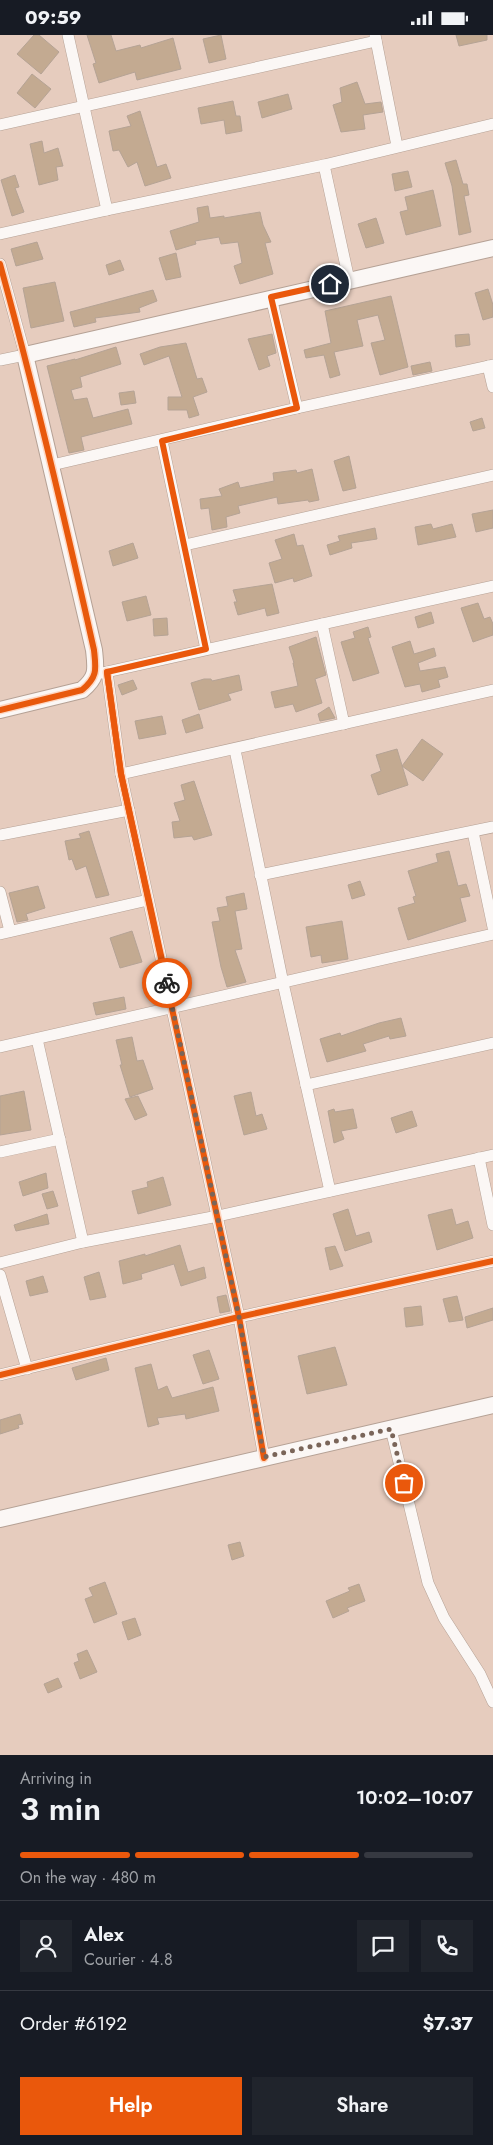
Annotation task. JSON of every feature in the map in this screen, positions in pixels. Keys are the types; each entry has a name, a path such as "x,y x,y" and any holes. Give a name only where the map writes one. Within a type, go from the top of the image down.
{"street":[{"path":"68,35 107,209"},
{"path":"0,125 376,38 397,146"},
{"path":"0,234 107,209 324,165 397,146 493,125"},
{"path":"324,165 349,280"},
{"path":"0,360 493,248"},
{"path":"0,264 25,355 101,673 121,774 239,1317 264,1457"},
{"path":"271,297 297,408"},
{"path":"52,465 162,441 297,408 491,366 493,387"},
{"path":"162,441 206,649"},
{"path":"185,545 493,475"},
{"path":"0,710 72,694 82,690 101,673 493,586"},
{"path":"322,624 344,724"},
{"path":"121,774 235,750 493,690"},
{"path":"235,750 283,983 330,1191"},
{"path":"0,835 129,810"},
{"path":"260,875 493,827"},
{"path":"473,832 493,927"},
{"path":"0,891 5,933 148,900"},
{"path":"0,1047 493,934"},
{"path":"37,1039 83,1243"},
{"path":"306,1085 493,1043"},
{"path":"0,1152 60,1139"},
{"path":"0,1263 83,1243 218,1216 493,1155"},
{"path":"479,1158 493,1225"},
{"path":"0,1375 239,1317 493,1261"},
{"path":"0,1275 27,1369"},
{"path":"0,1519 493,1405"},
{"path":"391,1429 428,1583 444,1618 480,1674 493,1702"}],"building":[{"path":"34,35 39,35 59,52 41,74 17,54"},
{"path":"87,35 111,35 116,51 140,45 141,48 173,38 181,69 137,80 135,72 99,83 93,64 96,63"},
{"path":"221,35 226,59 209,63 203,39"},
{"path":"456,35 487,35 487,40 459,46"},
{"path":"32,74 51,89 35,108 17,93"},
{"path":"357,82 365,104 381,102 383,112 363,115 365,129 341,132 333,105 342,102 340,88"},
{"path":"288,94 292,109 262,118 258,102"},
{"path":"233,101 236,116 240,116 242,131 226,134 224,120 201,124 198,108"},
{"path":"140,111 157,167 166,164 171,178 145,186 137,162 128,167 119,150 113,151 109,131 131,126 127,116"},
{"path":"42,141 44,153 58,148 63,166 56,167 58,180 39,185 30,144"},
{"path":"456,160 463,184 467,184 469,195 464,196 471,232 459,235 452,186 445,163"},
{"path":"408,171 412,187 395,191 392,174"},
{"path":"15,175 19,187 15,188 24,212 12,216 1,180"},
{"path":"433,190 441,226 406,235 400,212 408,210 405,197"},
{"path":"208,206 210,218 224,216 224,218 260,212 263,225 271,242 265,243 273,274 240,284 234,266 242,263 238,242 221,244 219,237 195,241 196,244 176,250 170,231 199,222 197,208"},
{"path":"376,218 384,243 366,248 358,224"},
{"path":"37,242 43,259 16,266 11,249"},
{"path":"176,253 181,277 166,280 159,258"},
{"path":"120,260 124,270 109,275 106,265"},
{"path":"55,282 64,321 31,328 23,288"},
{"path":"488,289 493,305 493,317 483,320 475,293"},
{"path":"153,290 157,301 139,308 140,312 95,318 96,322 74,327 70,312"},
{"path":"391,296 408,367 380,375 371,343 385,340 378,315 357,320 363,346 334,352 340,375 330,378 324,355 306,358 304,350 331,343 325,311"},
{"path":"272,334 276,353 267,356 270,366 259,370 248,339"},
{"path":"469,334 470,345 456,347 455,335"},
{"path":"186,343 197,379 202,378 207,392 193,397 199,415 189,418 187,410 168,410 168,397 182,397 169,356 144,365 140,354 160,347"},
{"path":"116,347 121,364 80,377 82,387 71,390 74,400 87,398 93,418 128,409 132,424 81,437 84,450 69,453 47,366 75,360"},
{"path":"430,362 432,371 413,375 411,366"},
{"path":"134,391 136,403 121,405 119,393"},
{"path":"482,418 485,428 473,431 470,422"},
{"path":"349,456 356,488 343,491 334,461"},
{"path":"312,469 319,500 278,504 277,497 238,506 240,513 226,517 227,527 212,530 209,508 201,509 200,499 222,496 219,489 238,482 240,488 274,481 273,473 296,470 297,473"},
{"path":"493,510 493,528 476,532 472,514"},
{"path":"431,524 433,529 452,524 456,537 418,545 415,527"},
{"path":"375,528 377,539 351,543 352,548 330,555 327,545 340,541 338,536"},
{"path":"294,534 297,546 303,545 312,576 294,582 293,578 275,583 269,563 282,559 275,540"},
{"path":"133,543 138,558 113,566 109,551"},
{"path":"272,584 279,613 267,616 265,608 238,615 234,602 237,602 233,590"},
{"path":"146,596 151,615 127,621 122,602"},
{"path":"478,603 484,619 490,617 493,624 493,635 473,642 461,608"},
{"path":"431,612 434,623 418,628 415,617"},
{"path":"167,618 168,635 154,636 153,619"},
{"path":"368,627 371,637 368,638 379,673 353,681 341,642 355,638 353,632"},
{"path":"316,637 326,675 315,679 322,703 296,712 293,704 275,708 271,692 298,686 289,647"},
{"path":"410,641 414,654 434,648 436,656 418,663 420,671 445,667 448,677 438,680 440,687 422,692 420,684 405,687 392,647"},
{"path":"239,675 242,690 228,694 231,700 199,710 191,683 204,679 211,679 212,681"},
{"path":"133,680 137,689 122,695 118,685"},
{"path":"329,707 335,718 320,721 318,714"},
{"path":"199,714 203,728 186,733 182,720"},
{"path":"162,716 166,734 139,739 135,721"},
{"path":"422,739 443,754 423,781 402,766"},
{"path":"397,749 408,785 378,795 371,775 381,771 376,755"},
{"path":"194,781 212,835 194,840 192,836 174,838 172,822 180,821 174,803 185,800 181,785"},
{"path":"89,831 109,895 96,898 86,866 76,870 72,859 69,860 65,841 81,838 79,834"},
{"path":"449,851 458,886 466,884 470,896 460,898 466,921 408,940 398,908 415,903 413,897 416,896 408,871 438,862 436,854"},
{"path":"360,881 365,895 352,899 348,885"},
{"path":"38,886 45,908 26,914 28,920 17,922 9,893"},
{"path":"244,893 247,909 235,911 242,949 235,950 246,982 227,987 212,922 220,921 217,908 228,906 226,897"},
{"path":"342,921 348,959 322,963 321,955 311,957 306,927"},
{"path":"132,931 142,962 120,968 110,938"},
{"path":"124,997 126,1009 96,1015 93,1003"},
{"path":"401,1018 406,1036 390,1039 389,1036 363,1044 366,1051 327,1062 320,1039 340,1033 341,1036 379,1023"},
{"path":"132,1037 137,1061 143,1060 153,1089 130,1097 120,1065 122,1065 116,1040"},
{"path":"24,1091 31,1130 0,1135 0,1096"},
{"path":"251,1092 256,1116 262,1114 267,1129 244,1135 234,1096"},
{"path":"138,1096 147,1115 135,1120 125,1099"},
{"path":"334,1109 335,1112 353,1109 357,1128 341,1131 344,1139 334,1143 328,1111"},
{"path":"412,1111 417,1126 396,1133 391,1118"},
{"path":"46,1173 48,1188 23,1196 19,1182"},
{"path":"163,1177 171,1205 138,1214 132,1191 148,1187 147,1182"},
{"path":"53,1191 58,1206 47,1209 42,1194"},
{"path":"348,1209 356,1236 369,1232 372,1242 345,1251 333,1214"},
{"path":"452,1209 456,1225 468,1221 473,1238 437,1250 428,1215"},
{"path":"47,1214 49,1224 16,1231 14,1225"},
{"path":"180,1245 188,1272 204,1267 206,1278 181,1286 174,1264 141,1274 142,1279 123,1284 119,1261 145,1254 145,1256"},
{"path":"335,1246 343,1266 330,1270 325,1248"},
{"path":"99,1272 106,1297 90,1300 84,1277"},
{"path":"43,1276 48,1292 30,1296 26,1281"},
{"path":"226,1295 230,1311 220,1313 217,1297"},
{"path":"457,1296 463,1320 449,1322 443,1299"},
{"path":"421,1306 423,1325 406,1327 404,1308"},
{"path":"493,1308 493,1320 467,1328 465,1317"},
{"path":"335,1347 347,1385 307,1394 298,1356"},
{"path":"209,1350 219,1379 203,1384 193,1355"},
{"path":"106,1358 109,1370 76,1380 72,1368"},
{"path":"151,1364 158,1390 167,1386 172,1398 213,1387 219,1411 186,1419 185,1414 157,1418 159,1424 148,1427 135,1368"},
{"path":"20,1414 23,1424 18,1425 19,1428 0,1434 0,1420"},
{"path":"240,1542 244,1556 232,1560 228,1545"},
{"path":"105,1582 117,1614 94,1623 85,1599 93,1596 89,1588"},
{"path":"359,1584 365,1601 347,1608 349,1611 333,1618 326,1601 350,1591 348,1588"},
{"path":"135,1618 141,1635 128,1640 122,1622"},
{"path":"87,1650 97,1672 80,1679 74,1663 79,1661 77,1654"},
{"path":"58,1678 62,1687 48,1693 44,1684"}],"cycle path":[{"path":"0,264 61,504 94,650 95,668 91,681 82,690 0,710"},
{"path":"107,672 121,774 239,1317 264,1458"},
{"path":"0,1375 239,1317 493,1261"}],"way so far":[{"path":"167,983 239,1317 264,1457 391,1429 404,1483"}],"route":[{"path":"167,983 121,774 107,672 206,649 162,441 297,408 271,297 330,284"}]}
